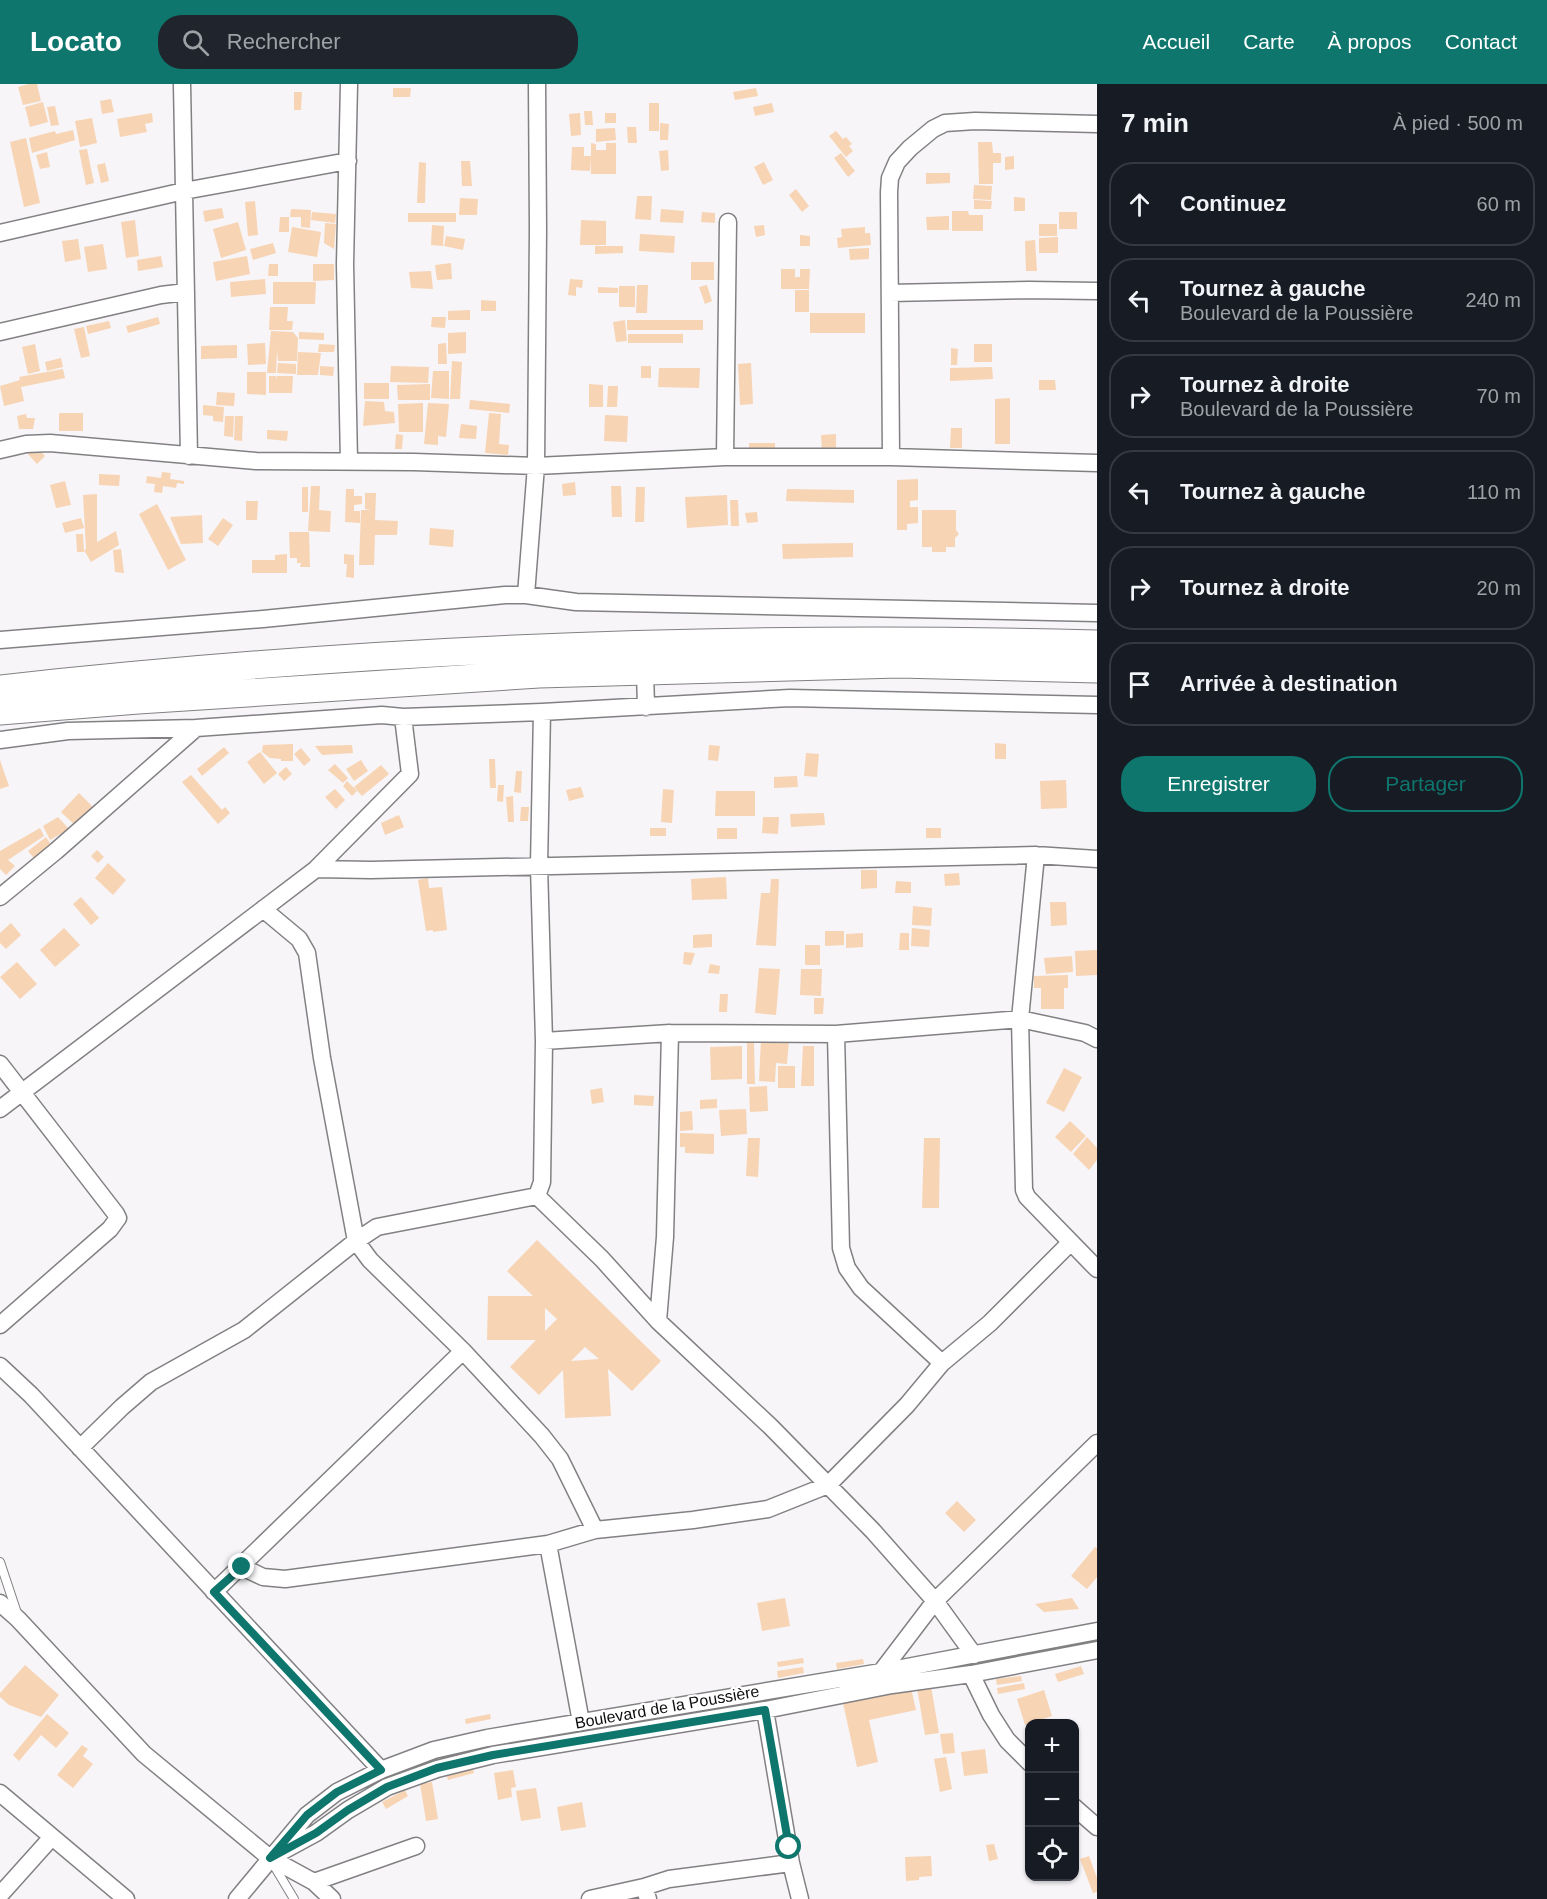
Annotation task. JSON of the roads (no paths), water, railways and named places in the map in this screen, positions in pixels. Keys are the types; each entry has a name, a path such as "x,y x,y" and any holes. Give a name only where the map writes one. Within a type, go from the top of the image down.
{"main road":[{"path":"0,689 140,674 302,661 633,645 895,641 1097,644"},
{"path":"0,711 539,674 899,664 1097,669"}],"street":[{"path":"182,84 189,456"},
{"path":"349,84 345,264 349,462"},
{"path":"525,595 536,466 537,84"},
{"path":"891,457 890,178 897,162 933,129 953,121 1097,124"},
{"path":"0,233 184,191 348,161"},
{"path":"725,457 728,222"},
{"path":"890,293 1097,291"},
{"path":"0,332 186,292"},
{"path":"0,450 26,444 50,443 256,462 536,466 725,457 891,457 1097,463"},
{"path":"0,640 525,595 576,602 1097,613"},
{"path":"645,671 646,707"},
{"path":"0,740 68,731 196,728 382,715 403,717 542,712 810,697 1097,705"},
{"path":"537,1196 542,1182 544,1041 539,866 542,712"},
{"path":"0,1109 316,869 410,774 403,717"},
{"path":"0,897 196,728"},
{"path":"316,869 370,870 1036,855 1097,860"},
{"path":"1036,855 1020,1019 1024,1190 1027,1197 1097,1269"},
{"path":"263,909 299,939 308,953 323,1068 356,1241 370,1260 511,1401 560,1459 595,1530"},
{"path":"544,1041 670,1033 836,1034 1020,1019 1085,1034 1097,1040"},
{"path":"658,1321 665,1237 670,1033"},
{"path":"836,1034 841,1248 847,1268 861,1288 942,1363"},
{"path":"0,1064 118,1218 110,1230 0,1325"},
{"path":"80,1448 151,1382 244,1330 356,1241 383,1225 537,1196"},
{"path":"537,1196 602,1260 658,1321 771,1427 873,1531 935,1600 974,1655"},
{"path":"242,1567 263,1577 285,1579 548,1544 595,1530 693,1520 768,1509 828,1485 907,1405 942,1363 990,1323 1070,1242"},
{"path":"214,1592 463,1351"},
{"path":"0,1366 80,1448 381,1770"},
{"path":"881,1672 935,1600 1097,1443"},
{"path":"548,1544 581,1722"},
{"path":"0,1602 144,1754 270,1858 314,1882 332,1899"},
{"name":"Boulevard de la Poussière","path":"237,1899 307,1815 337,1792 381,1770 434,1750 487,1738 881,1672 1097,1631"},
{"name":"Boulevard de la Poussière","path":"270,1858 316,1833 348,1810 387,1787 437,1768 493,1755 765,1710 892,1685 970,1674 1097,1650"},
{"path":"970,1674 1007,1740 1025,1759"},
{"path":"765,1710 791,1863 800,1899"},
{"path":"0,1792 126,1899"},
{"path":"1079,1811 1097,1827"},
{"path":"0,1895 52,1837"},
{"path":"314,1882 416,1846"},
{"path":"590,1899 646,1893 669,1879 791,1863"}],"lane":[{"path":"0,1562 18,1619"},
{"path":"270,1858 294,1899"}]}
